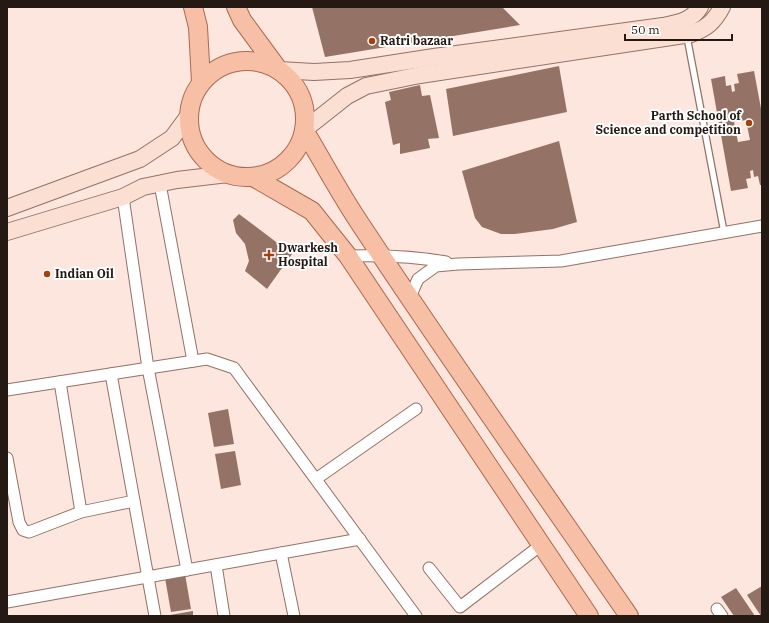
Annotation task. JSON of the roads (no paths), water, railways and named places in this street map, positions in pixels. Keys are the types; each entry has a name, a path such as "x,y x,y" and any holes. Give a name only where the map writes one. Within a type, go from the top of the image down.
{"main road":[{"path":"193,7 198,27 201,82"},
{"path":"236,7 242,20 279,70 292,82 301,96 305,113 304,130 298,148 286,162 271,172 253,177 240,177 228,174 212,166 198,152 190,134 189,115 192,98 201,82 214,70 230,63 247,60 264,63 279,70 314,72 350,70 434,56 663,26 688,19 698,10"},
{"path":"304,130 346,96 366,86 420,75 686,35 706,27 719,13"},
{"path":"7,208 140,159 172,138 189,115"},
{"path":"304,130 356,217 479,399 629,616"},
{"path":"7,232 123,197 143,187 177,180 228,174"},
{"path":"253,177 312,211 348,256 589,616"}],"street":[{"path":"160,184 193,361"},
{"path":"123,197 148,368 187,570"},
{"path":"410,297 418,279 436,266 561,261 762,226"},
{"path":"348,256 382,255 430,259 458,264"},
{"path":"7,390 207,359 234,368 416,616"},
{"path":"111,374 155,616"},
{"path":"60,382 81,512"},
{"path":"316,479 416,408"},
{"path":"7,458 19,522 23,530 29,532 81,512 134,501"},
{"path":"7,602 360,539"},
{"path":"429,568 460,607 541,545"},
{"path":"281,553 294,616"},
{"path":"216,565 224,616"}],"lane":[{"path":"686,35 724,232"}],"place":[{"name":"Ratri bazaar","path":"372,41"},
{"name":"Parth School of Science and competition","path":"749,123"},
{"name":"Dwarkesh Hospital","path":"269,255"},
{"name":"Indian Oil","path":"47,274"}]}
